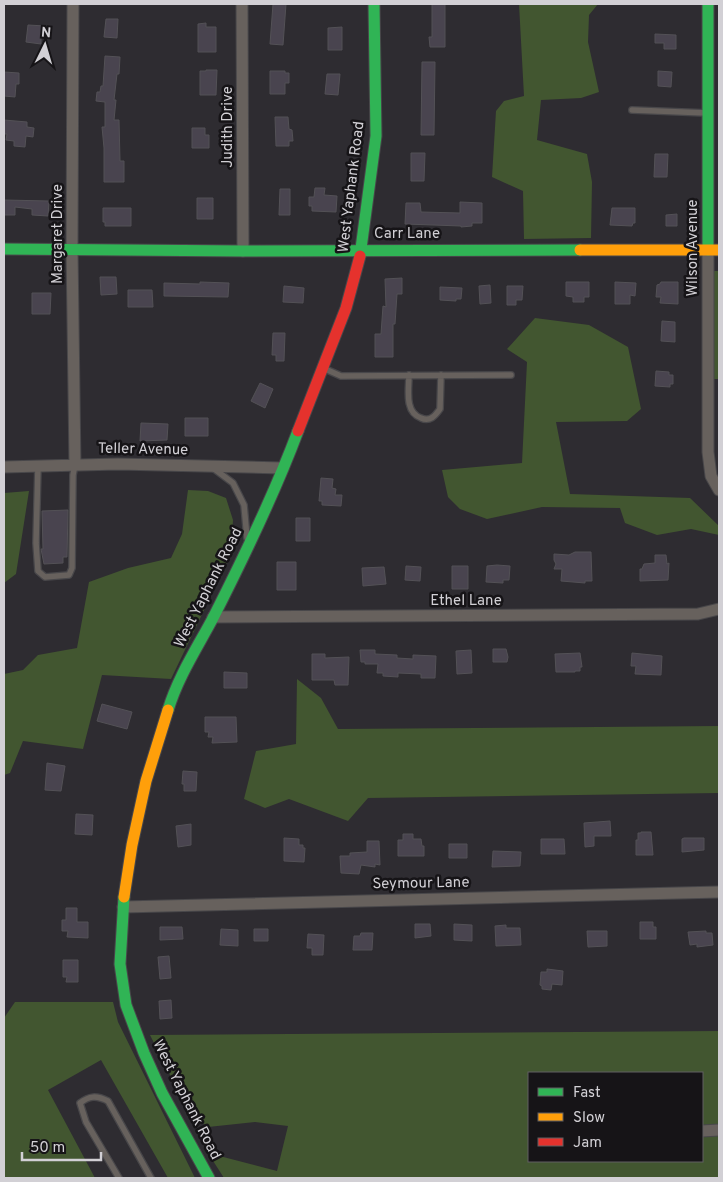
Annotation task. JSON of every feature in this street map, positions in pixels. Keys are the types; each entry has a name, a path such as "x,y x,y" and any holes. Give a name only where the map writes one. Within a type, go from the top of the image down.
{"street":[{"name":"Margaret Drive","path":"73,4 72,249 75,465"},
{"name":"Judith Drive","path":"242,4 243,251"},
{"name":"West Yaphank Road","path":"209,1178 184,1129 162,1093 144,1053 126,1005 120,964 123,907 132,845 146,781 170,703 187,664 213,617 268,503 312,400 346,308 362,249 376,136 374,4"},
{"name":"Wilson Avenue","path":"708,4 708,113 713,250 708,452 711,476 719,490"},
{"name":"Carr Lane","path":"4,249 243,251 362,249 713,250"},
{"name":"Teller Avenue","path":"4,466 75,465 282,468"},
{"name":"Ethel Lane","path":"213,617 698,614 719,610"},
{"name":"Seymour Lane","path":"123,907 719,892"},
{"path":"703,1131 719,1130"}],"lane":[{"path":"632,110 708,113"},
{"path":"323,368 341,376 511,375"},
{"path":"408,375 411,411 416,416 426,420 432,418 440,409 441,375"},
{"path":"38,466 36,543 38,571 44,577 69,575 72,568 73,476 75,465"},
{"path":"211,466 233,483 244,505 248,544"},
{"path":"119,1178 86,1122 80,1103 87,1097 99,1096 108,1101 151,1178"}],"green space":[{"path":"519,4 598,4 589,15 588,42 599,92 581,98 541,100 537,140 587,154 592,182 591,238 524,239 523,191 492,177 496,111 504,101 524,96"},
{"path":"714,271 719,271 719,379 713,379"},
{"path":"535,318 589,325 628,347 641,409 627,421 556,422 570,494 690,498 719,526 719,535 691,529 657,535 625,523 620,508 542,507 487,519 460,509 448,497 442,470 522,463 527,362 507,349"},
{"path":"188,490 208,491 226,498 233,520 231,554 171,679 102,675 83,749 23,741 10,773 4,775 4,674 23,670 38,655 77,648 89,582 128,568 171,558 182,534"},
{"path":"29,491 16,574 4,583 4,493"},
{"path":"297,679 321,698 338,729 719,726 719,793 368,798 348,821 289,799 265,808 244,799 256,751 296,744"},
{"path":"15,1002 113,1002 118,1022 195,1178 168,1178 101,1060 48,1090 95,1178 4,1178 4,1018"},
{"path":"719,1031 719,1178 224,1178 208,1153 277,1171 288,1126 255,1122 208,1127 188,1111 150,1035"}],"building":[{"path":"273,4 286,4 283,45 270,44"},
{"path":"432,4 445,4 445,47 430,47 429,37 432,37"},
{"path":"106,19 118,19 117,38 104,37"},
{"path":"206,23 206,27 216,27 216,52 198,52 198,24"},
{"path":"28,25 45,26 44,36 41,36 41,44 26,42"},
{"path":"342,27 342,50 328,50 328,28"},
{"path":"655,34 676,35 676,49 664,49 664,43 655,43"},
{"path":"105,56 120,57 114,100 116,100 114,120 119,120 120,161 124,161 124,182 104,182 102,127 105,127 105,102 96,101 97,92 100,92 101,86 103,86"},
{"path":"422,62 435,62 434,135 421,135"},
{"path":"217,70 216,95 200,95 200,71"},
{"path":"270,71 285,71 285,73 289,73 289,83 285,83 285,94 270,94"},
{"path":"658,71 672,72 671,87 658,86"},
{"path":"4,72 19,73 19,84 16,84 15,97 4,96"},
{"path":"327,74 340,74 338,95 325,94"},
{"path":"275,117 288,117 293,141 289,141 289,146 276,146"},
{"path":"4,120 27,122 27,127 34,128 33,137 26,136 25,147 14,146 14,141 6,140 7,134 4,134"},
{"path":"192,128 205,128 205,135 209,135 209,148 192,148"},
{"path":"411,153 425,153 424,181 411,181"},
{"path":"655,154 668,154 667,177 654,177"},
{"path":"315,188 325,188 324,195 337,196 336,212 312,211 312,206 309,206 309,197 314,197"},
{"path":"280,189 290,189 290,215 279,215"},
{"path":"197,198 213,198 213,219 197,219"},
{"path":"4,200 49,201 48,216 32,215 32,209 15,207 15,215 4,215"},
{"path":"460,202 482,203 482,223 472,223 472,226 461,227 405,224 406,203 420,203 421,212 460,213"},
{"path":"103,208 131,208 131,226 105,226 105,222 103,222"},
{"path":"612,208 635,208 635,223 632,226 610,225"},
{"path":"677,214 677,226 666,226 666,215"},
{"path":"100,277 116,277 117,294 101,295"},
{"path":"402,278 402,294 397,294 395,324 393,324 393,357 375,357 375,334 381,334 383,306 386,307 385,279"},
{"path":"200,282 229,283 228,297 164,296 164,283 200,284"},
{"path":"566,282 589,282 589,297 584,297 584,302 573,302 573,297 566,296"},
{"path":"615,282 636,283 635,296 630,295 630,304 615,304"},
{"path":"661,282 678,282 678,304 660,303 661,297 656,297 657,285"},
{"path":"490,285 491,303 480,304 479,286"},
{"path":"284,286 304,288 303,303 283,302"},
{"path":"507,286 523,286 522,300 516,300 516,305 507,305"},
{"path":"440,287 462,288 461,299 456,299 456,301 440,300"},
{"path":"128,290 152,290 153,307 128,307"},
{"path":"32,293 51,293 50,314 32,314"},
{"path":"662,321 675,322 675,342 661,341"},
{"path":"273,333 285,333 284,361 276,361 276,355 272,355"},
{"path":"656,371 669,372 669,375 673,375 673,384 670,384 670,387 655,386"},
{"path":"260,383 273,389 265,408 251,401"},
{"path":"185,418 208,418 208,436 185,436"},
{"path":"141,423 168,424 167,440 140,441"},
{"path":"321,478 333,479 332,488 336,489 335,495 342,495 341,506 322,505 322,501 319,501"},
{"path":"68,510 67,557 63,557 63,563 44,564 41,549 43,549 42,511"},
{"path":"296,518 310,518 310,541 296,541"},
{"path":"575,552 591,552 592,581 585,581 585,583 561,581 562,569 554,569 556,564 554,554 569,555"},
{"path":"655,555 666,555 667,564 669,563 668,580 640,581 640,569 642,569 644,564 655,563"},
{"path":"277,562 296,562 296,590 277,590"},
{"path":"406,566 421,567 420,581 405,580"},
{"path":"452,566 468,566 468,589 452,589"},
{"path":"487,566 510,566 509,580 503,580 503,583 486,582"},
{"path":"384,567 386,584 363,586 362,568"},
{"path":"493,649 506,649 507,662 493,662"},
{"path":"360,650 375,650 375,654 397,655 397,658 413,659 413,655 436,656 435,678 421,678 421,674 398,673 398,677 383,676 383,673 377,673 378,664 365,664 365,662 361,662"},
{"path":"471,650 472,673 457,674 456,651"},
{"path":"580,653 582,667 580,667 580,671 556,672 555,654"},
{"path":"632,653 662,656 661,675 635,674 636,666 631,666"},
{"path":"312,654 325,654 325,658 349,657 348,685 335,685 334,680 312,680"},
{"path":"224,672 247,673 247,688 224,688"},
{"path":"102,704 132,712 127,729 97,721"},
{"path":"205,717 236,717 237,742 212,743 213,737 208,737 209,732 205,732"},
{"path":"47,763 65,766 61,791 45,790"},
{"path":"183,771 197,772 196,791 184,791 184,784 182,784"},
{"path":"76,814 93,815 92,835 75,834"},
{"path":"610,821 611,836 594,836 594,846 585,847 584,823"},
{"path":"191,824 191,845 178,847 176,826"},
{"path":"651,832 653,855 636,855 636,840 638,840 638,833"},
{"path":"403,834 413,834 413,839 421,839 422,846 424,846 424,856 398,856 398,840 403,840"},
{"path":"284,838 299,839 299,845 303,845 303,848 305,848 304,862 284,861"},
{"path":"704,838 704,850 682,852 682,839"},
{"path":"541,839 564,839 565,854 541,854"},
{"path":"367,841 379,841 380,865 375,864 375,867 361,865 359,874 341,873 340,856 350,856 350,853 367,852"},
{"path":"449,844 467,844 467,858 449,858"},
{"path":"493,851 521,852 520,866 492,867"},
{"path":"66,908 77,908 77,922 88,922 88,938 67,937 68,931 62,931 62,920 66,920"},
{"path":"640,922 653,922 653,927 656,927 656,939 640,939"},
{"path":"415,924 430,924 431,936 415,938"},
{"path":"454,924 472,925 472,941 454,940"},
{"path":"506,925 506,928 520,928 521,945 496,946 495,926"},
{"path":"160,927 182,927 183,939 160,940"},
{"path":"221,929 238,930 238,946 220,945"},
{"path":"254,929 268,929 268,941 254,941"},
{"path":"587,931 607,931 607,946 588,947"},
{"path":"706,931 706,933 712,933 713,945 697,947 697,944 690,945 688,932"},
{"path":"361,933 373,933 372,950 353,950 354,936 360,936"},
{"path":"308,934 324,935 323,955 312,955 312,948 307,948"},
{"path":"169,956 171,978 160,979 158,957"},
{"path":"63,960 78,960 78,982 66,982 67,977 63,977"},
{"path":"547,969 563,971 562,985 552,984 551,990 542,989 540,985 541,972 547,972"},
{"path":"171,1000 172,1018 160,1019 159,1001"}],"traffic: fast":[{"path":"360,256 376,136 374,4"},
{"path":"708,4 708,250"},
{"path":"4,249 243,251 580,250"},
{"path":"168,710 182,674 213,618 258,526 298,431"},
{"path":"124,897 120,964 126,1005 144,1053 162,1093 209,1178"}],"traffic: slow":[{"path":"580,250 719,250"},
{"path":"124,897 132,845 146,781 168,710"}],"traffic: jam":[{"path":"298,431 346,308 360,256"}]}
